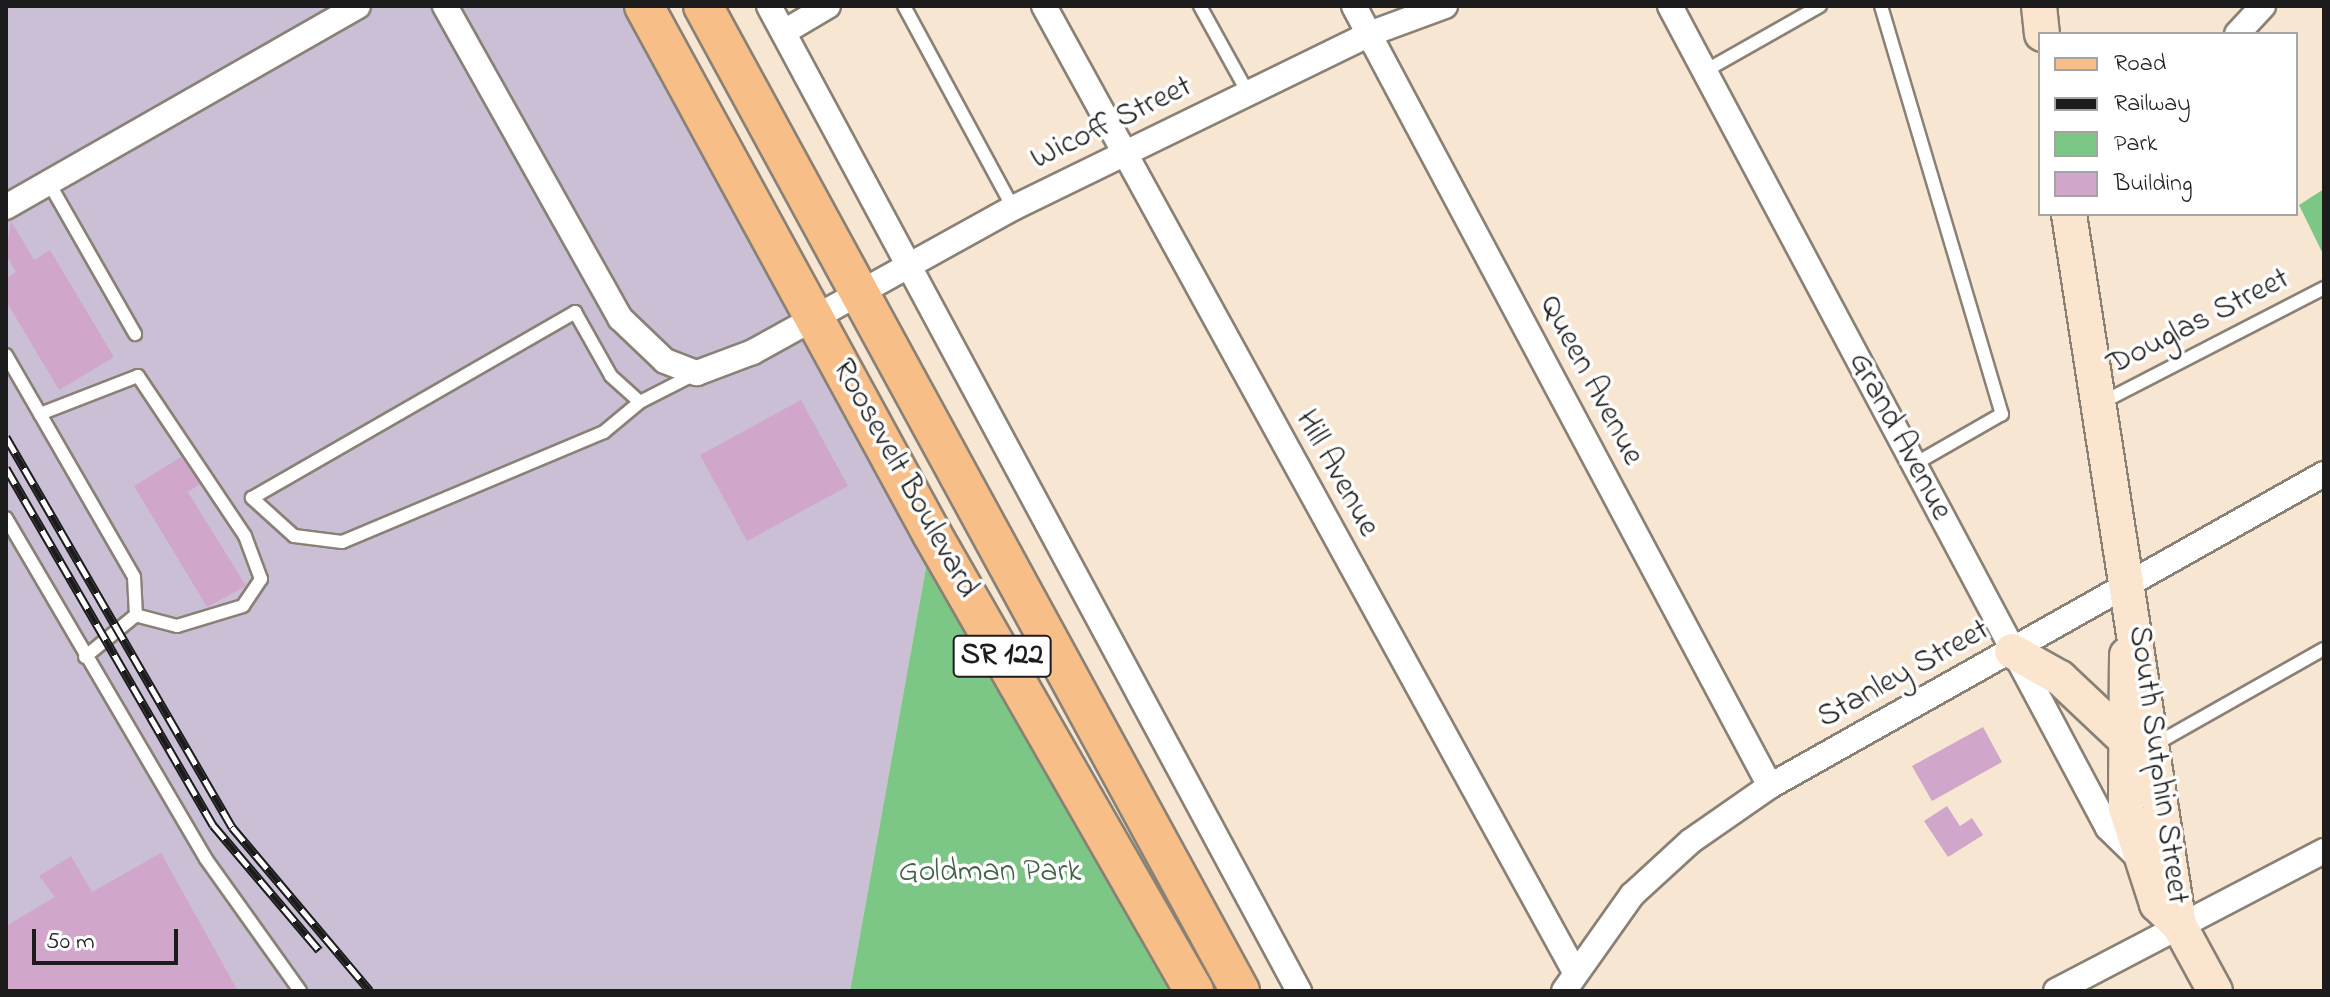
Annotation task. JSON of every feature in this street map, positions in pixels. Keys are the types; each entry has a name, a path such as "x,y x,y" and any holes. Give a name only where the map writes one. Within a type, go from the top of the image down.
{"main road":[{"name":"Roosevelt Boulevard","path":"644,6 1194,991"},
{"name":"Roosevelt Boulevard","path":"703,6 1240,991"}],"street":[{"path":"6,207 358,6"},
{"path":"445,6 620,318 665,361 697,373"},
{"path":"769,6 1299,991"},
{"path":"784,32 828,6"},
{"name":"Hill Avenue","path":"1044,6 1570,981"},
{"name":"Queen Avenue","path":"1354,6 1770,786"},
{"name":"Wicoff Street","path":"697,373 816,317 1013,208 1369,34 1445,6"},
{"name":"Grand Avenue","path":"1670,6 2108,828 2140,859"},
{"path":"2039,6 2042,32"},
{"path":"2239,32 2263,6"},
{"name":"South Sutphin Street","path":"2069,216 2098,405 2131,579 2179,925"},
{"name":"Stanley Street","path":"1570,981 1632,895 1691,841 1770,786 2012,651 2131,579 2324,474"},
{"name":"South Sutphin Street","path":"2131,579 2123,731 2126,808 2157,904 2179,925"},
{"path":"2012,651 2060,678 2123,731 2142,763 2156,759"},
{"path":"2056,991 2324,851"},
{"path":"2179,925 2215,991"}],"lane":[{"path":"904,6 1013,208"},
{"path":"1200,6 1248,93"},
{"path":"1705,71 1820,6"},
{"path":"1881,6 2002,414 1913,465"},
{"path":"49,183 135,334"},
{"name":"Douglas Street","path":"2098,405 2324,288"},
{"path":"640,402 611,376 575,312 252,498 294,536 342,542 604,432 640,402 697,373"},
{"path":"6,355 134,577 135,615"},
{"path":"40,414 138,376 245,536 261,579 243,606 177,626 135,615"},
{"path":"6,518 206,859 300,991"},
{"path":"85,657 135,615"},
{"path":"2156,759 2324,649"}],"shaded area":[{"path":"6,6 644,6 932,534 850,991 6,991"}],"green space":[{"path":"2324,189 2324,256 2299,205"},
{"name":"Goldman Park","path":"932,534 1194,991 850,991"}],"building":[{"path":"11,221 34,260 50,250 114,357 59,390 6,301 6,279 16,272 6,255"},
{"path":"801,400 848,486 747,541 700,455"},
{"path":"181,457 200,484 188,492 246,586 207,607 134,486"},
{"path":"1983,727 2002,762 1932,801 1912,766"},
{"path":"1947,806 1960,826 1972,818 1983,835 1948,857 1924,821"},
{"path":"161,853 238,991 6,991 6,926 55,897 39,876 71,856 92,892"}],"railway":[{"path":"6,437 232,827 370,991"},
{"path":"6,468 213,825 319,950"}]}
